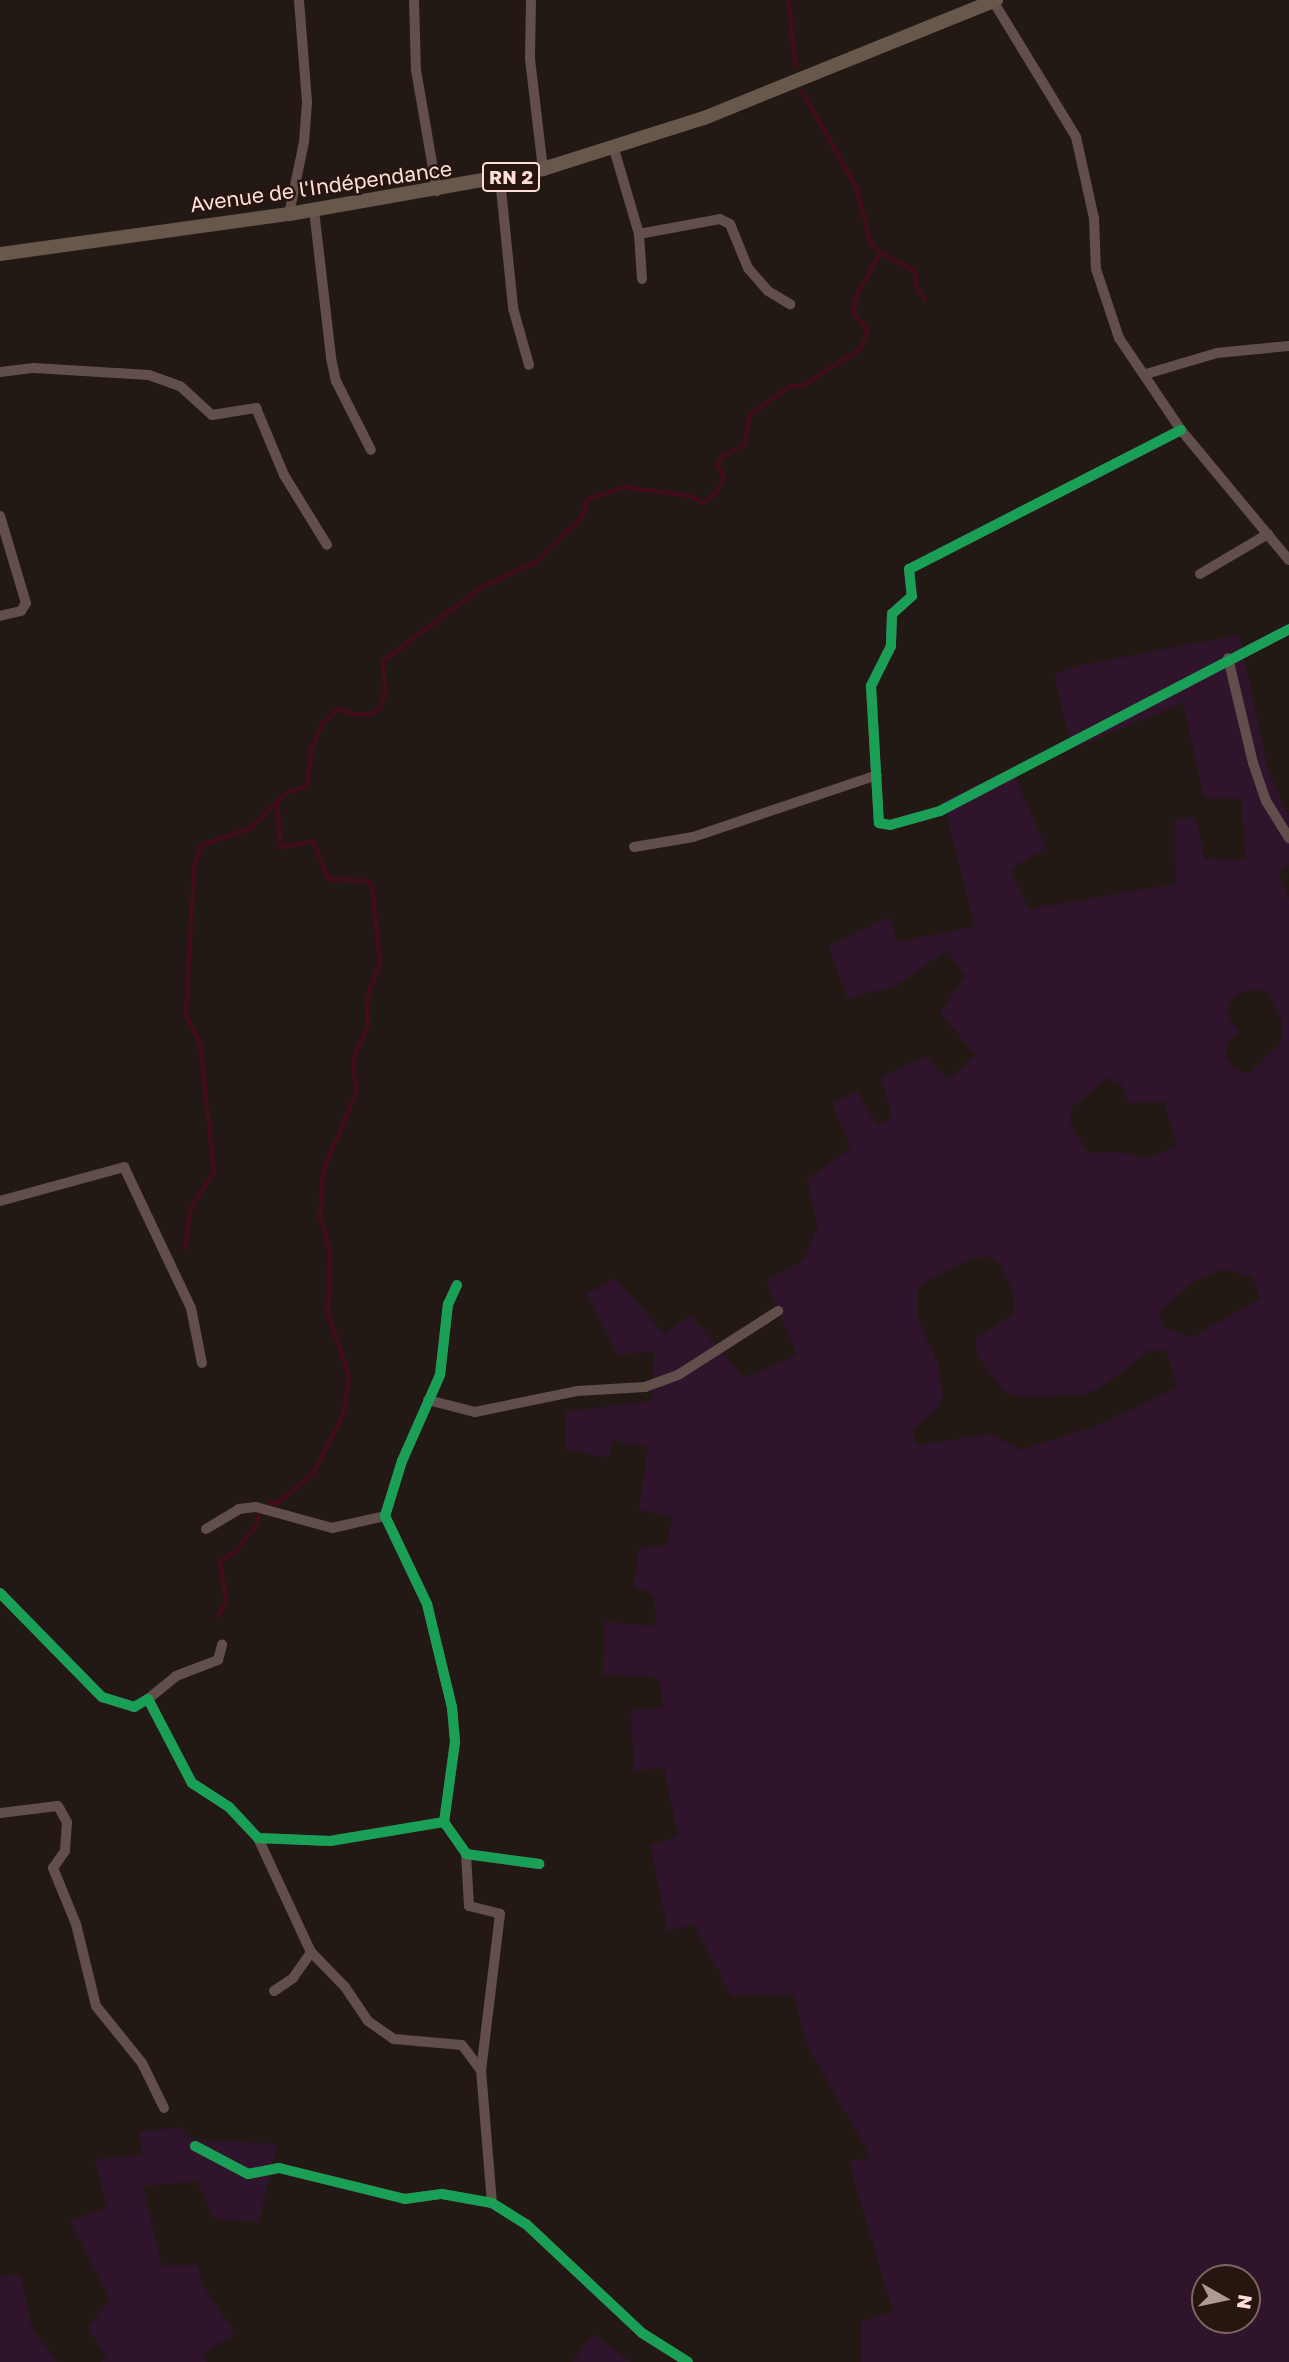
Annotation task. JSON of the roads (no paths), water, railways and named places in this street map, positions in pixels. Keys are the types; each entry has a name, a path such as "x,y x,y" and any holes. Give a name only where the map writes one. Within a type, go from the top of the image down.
{"main road":[{"name":"Avenue de l'Indépendance","path":"0,254 289,214 500,180 614,149 704,118 975,4 994,1"}],"street":[{"path":"289,214 304,142 307,102 299,0"},
{"path":"414,0 416,70 437,191"},
{"path":"531,0 530,59 543,169"},
{"path":"994,1 1076,137 1094,218 1096,269 1107,307 1130,358 1146,374 1181,430 1289,559"},
{"path":"614,149 639,234 642,279"},
{"path":"500,180 513,308 529,365"},
{"path":"314,210 336,381 371,450"},
{"path":"639,234 720,219 730,224 748,268 768,291 790,304"},
{"path":"1146,374 1217,353 1289,346"},
{"path":"0,372 34,368 149,375 180,386 212,415 256,408 284,475 327,545"},
{"path":"1181,430 909,569 912,596 892,614 891,646 871,686 879,823 890,825 940,811 1131,715 1228,658 1289,629"},
{"path":"0,516 26,603 20,611 0,616"},
{"path":"1200,574 1268,534"},
{"path":"1228,658 1253,763 1266,801 1289,838"},
{"path":"634,847 693,837 877,775"},
{"path":"0,1201 124,1167 191,1308 202,1363"},
{"path":"457,1286 448,1304 445,1357 385,1516 427,1604 452,1707 455,1742 444,1822 466,1854 469,1906 500,1914 481,2070 492,2203"},
{"path":"428,1401 475,1412 577,1391 645,1387 678,1376 778,1311"},
{"path":"206,1529 239,1509 256,1507 332,1528 385,1516"},
{"path":"0,1593 102,1697 134,1707 176,1676 216,1662 222,1645"},
{"path":"148,1699 192,1783 229,1807 258,1838 311,1952 345,1987 368,2021 387,2036 458,2043 481,2070"},
{"path":"0,1813 58,1807 67,1822 65,1851 53,1868 76,1924 96,2006 142,2063 164,2108"},
{"path":"258,1838 330,1841 444,1822"},
{"path":"466,1854 539,1864"},
{"path":"274,1991 293,1978 311,1952"},
{"path":"195,2146 248,2174 279,2168 405,2199 442,2194 492,2203 526,2224 642,2333 688,2362"}],"waterway":[{"path":"789,0 796,67"},
{"path":"802,91 857,188 871,243 881,253 915,271 916,286 926,300"},
{"path":"185,1249 191,1208 214,1172 200,1043 186,1016 194,867 201,846 251,828 285,794 307,785 311,750 322,724 338,709 358,715 372,714 380,708 385,692 383,661 481,588 536,562 582,517 588,499 625,487 690,496 703,503 717,492 724,479 718,465 721,457 744,446 750,415 791,386 804,385 861,349 868,330 853,313 858,293 881,253"},
{"path":"269,1503 278,1503 312,1475 343,1416 349,1376 328,1315 330,1251 320,1218 323,1171 356,1093 353,1060 368,1025 367,998 380,962 372,885 366,881 328,880 314,842 281,848 277,802"},
{"path":"218,1617 226,1602 220,1562 235,1552 256,1526 260,1511"}]}
